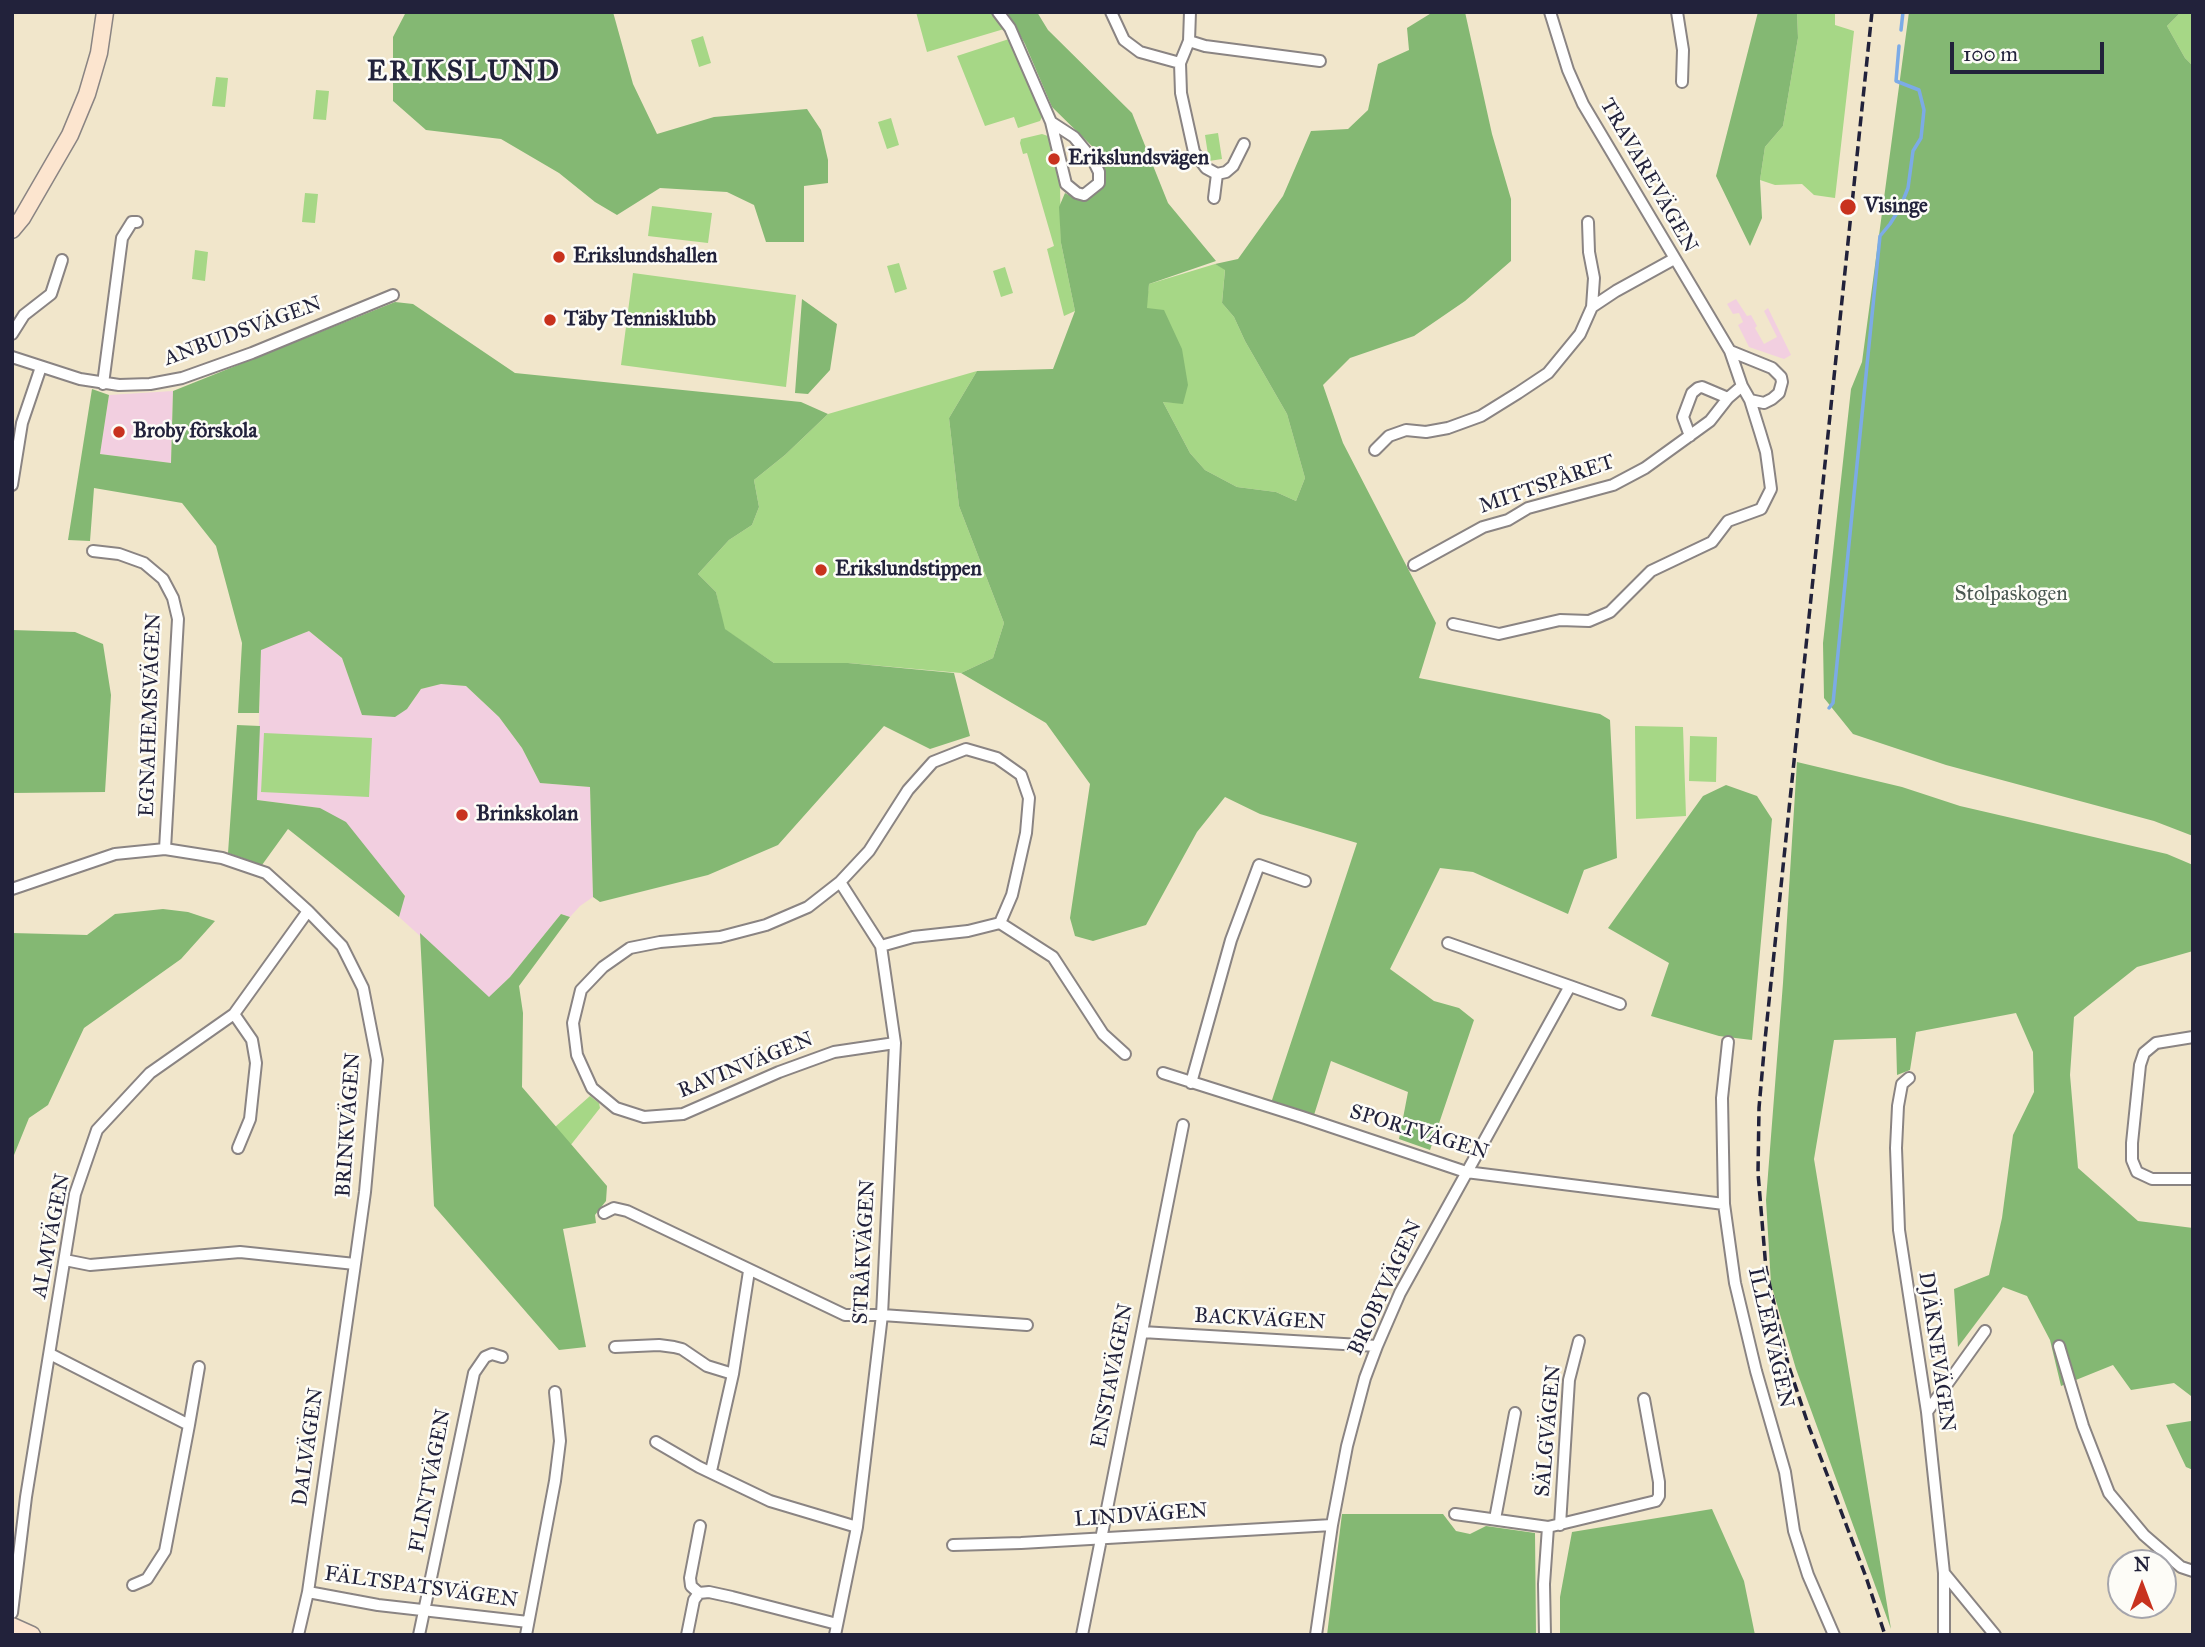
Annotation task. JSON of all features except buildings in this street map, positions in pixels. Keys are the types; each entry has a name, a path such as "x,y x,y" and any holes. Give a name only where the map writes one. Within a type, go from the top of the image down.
{"main road":[{"path":"12,230 46,179 88,94 99,53 105,12"},
{"path":"12,1626 32,1635"}],"street":[{"path":"999,12 1010,28 1051,122 1066,184 1084,195 1098,183 1099,172 1074,137 1051,122"},
{"path":"1111,12 1124,40 1140,52 1180,63"},
{"path":"1190,12 1189,41 1180,63 1181,93 1194,152 1206,168 1217,174 1226,172 1233,166 1244,144"},
{"name":"TRAVAREVÄGEN","path":"1453,624 1499,634 1560,620 1589,621 1609,612 1651,571 1712,542 1728,521 1761,509 1771,489 1766,452 1750,400 1742,386 1730,351 1583,104 1568,71 1550,12"},
{"path":"1678,12 1683,50 1682,82"},
{"path":"1189,41 1205,46 1320,61"},
{"path":"1214,198 1217,174"},
{"path":"103,384 122,238 132,222 138,222"},
{"path":"1375,450 1389,436 1406,430 1426,432 1448,428 1481,416 1548,373 1580,334 1592,307 1594,274 1589,252 1588,222"},
{"path":"1592,307 1674,259"},
{"path":"12,334 24,315 51,294 62,260"},
{"path":"1594,274 1616,291"},
{"name":"ANBUDSVÄGEN","path":"12,357 103,384 150,384 182,378 252,353 393,295"},
{"path":"1730,351 1772,368 1781,377 1779,393 1772,399 1764,403 1750,400"},
{"path":"12,485 22,423 41,367"},
{"name":"MITTSPÅRET","path":"1414,565 1483,527 1508,520 1528,508 1613,485 1645,468 1710,421 1728,398 1742,386"},
{"path":"1690,436 1683,418 1692,393 1702,387 1728,398"},
{"name":"EGNAHEMSVÄGEN","path":"93,551 119,554 144,563 163,579 173,598 178,619 165,849"},
{"name":"RAVINVÄGEN","path":"895,1043 834,1052 779,1072 682,1114 645,1117 616,1108 592,1087 577,1055 573,1023 581,990 603,967 630,948 660,942 720,937 766,925 808,907 840,881 869,851 908,790 933,762 966,749 997,758 1021,775 1029,798 1027,833 1012,895 1000,923"},
{"name":"BRINKVÄGEN","path":"12,889 115,854 165,849 222,858 266,873 342,946 363,988 377,1060 365,1192 355,1264"},
{"path":"1191,1083 1231,940 1259,865 1306,881"},
{"name":"STRÅKVÄGEN","path":"836,1629 857,1527 882,1315 895,1043 881,946 840,881"},
{"name":"ALMVÄGEN","path":"12,1613 26,1497 75,1194 97,1130 150,1073 234,1014 308,911"},
{"path":"881,946 913,937 968,931 1000,923 1053,957 1103,1034 1125,1054"},
{"path":"1448,943 1620,1004"},
{"name":"BROBYVÄGEN","path":"1317,1635 1332,1525 1347,1446 1365,1378 1377,1346 1400,1293 1570,986"},
{"path":"234,1014 252,1040 256,1063 250,1119 238,1148"},
{"path":"2193,1037 2156,1043 2144,1053 2140,1065 2132,1143 2132,1160 2137,1172 2152,1179 2193,1179"},
{"name":"ILLERVÄGEN","path":"1728,1042 1722,1098 1724,1204 1735,1283 1756,1371 1785,1472 1794,1531 1808,1575 1834,1635"},
{"name":"SPORTVÄGEN","path":"1163,1073 1466,1172 1724,1204"},
{"name":"DJÄKNEVÄGEN","path":"1909,1078 1902,1084 1898,1106 1896,1148 1899,1230 1927,1412 1944,1573 1944,1635"},
{"name":"ENSTAVÄGEN","path":"1082,1635 1183,1125"},
{"path":"604,1213 614,1208 627,1211 845,1315 1027,1325"},
{"path":"65,1260 90,1265 240,1252 355,1264"},
{"name":"DALVÄGEN","path":"299,1635 308,1592 355,1264"},
{"path":"711,1471 733,1374 749,1271"},
{"path":"1927,1412 1984,1331"},
{"name":"BACKVÄGEN","path":"1142,1332 1377,1346"},
{"name":"SÄLGVÄGEN","path":"1560,1525 1569,1380 1579,1341"},
{"path":"2059,1346 2083,1426 2109,1493 2144,1535 2181,1567 2193,1571"},
{"path":"615,1347 674,1347 682,1349 707,1366 733,1374"},
{"path":"50,1354 188,1425"},
{"name":"FLINTVÄGEN","path":"419,1635 474,1373 485,1357 492,1354 502,1357"},
{"path":"133,1585 147,1579 165,1551 199,1367"},
{"path":"526,1635 560,1441 555,1392"},
{"name":"SÄLGVÄGEN","path":"1455,1514 1548,1527 1656,1501 1659,1496 1659,1482 1644,1399"},
{"name":"SÄLGVÄGEN","path":"1495,1519 1515,1413"},
{"path":"656,1442 770,1501 857,1527"},
{"path":"12,1496 26,1497"},
{"name":"LINDVÄGEN","path":"953,1545 1332,1525"},
{"path":"700,1526 690,1578 691,1586 699,1593 709,1592 732,1597 836,1629"},
{"name":"SÄLGVÄGEN","path":"1545,1635 1544,1584 1548,1527"},
{"path":"1944,1573 1995,1635"},
{"name":"FÄLTSPATSVÄGEN","path":"308,1592 378,1605 528,1622"},
{"path":"687,1635 694,1600 699,1593"}],"shaded area":[{"path":"1736,299 1747,316 1751,315 1764,344 1777,337 1764,311 1768,308 1791,355 1784,359 1749,347 1738,325 1743,322 1739,313 1733,314 1727,304"},
{"path":"173,391 171,463 100,454 109,395"},
{"name":"Brinkskolan","path":"309,631 342,658 362,714 407,709 421,689 441,684 466,686 499,717 522,748 540,783 590,787 593,897 570,917 561,914 510,977 489,998 399,917 405,895 320,808 257,800 261,649"}],"green space":[{"path":"406,12 613,12 633,84 657,134 714,117 807,109 821,130 828,160 828,183 804,186 804,242 766,242 754,205 727,192 660,188 617,215 595,202 559,173 501,139 426,130 393,101 393,37"},
{"path":"916,12 992,12 1004,29 927,52"},
{"path":"1007,12 1037,12 1048,30 1132,113 1168,203 1216,261 1149,284 1147,308 1164,310 1182,349 1188,385 1183,404 1163,402 1190,453 1205,470 1237,487 1276,492 1296,501 1305,478 1287,414 1234,317 1222,303 1225,270 1215,264 1238,259 1283,196 1311,131 1348,129 1368,110 1378,64 1409,50 1407,28 1433,12 1465,12 1492,134 1511,199 1511,261 1465,301 1414,336 1350,358 1323,385 1343,443 1436,623 1419,678 1600,714 1610,720 1617,858 1584,870 1568,914 1473,872 1440,868 1390,969 1434,1001 1459,1008 1474,1020 1430,1150 1399,1139 1408,1092 1331,1061 1314,1115 1271,1103 1357,843 1260,814 1225,797 1197,832 1146,925 1093,941 1075,936 1070,918 1090,784 1046,723 961,673 993,658 1004,623 959,506 949,418 977,371 1053,369 1075,311 1061,243 1059,207 1065,193 1078,200 1105,181 1102,156 1052,107 1025,44"},
{"path":"1758,12 1797,12 1798,38 1783,126 1765,147 1760,180 1762,218 1750,246 1716,176"},
{"path":"1797,12 1835,12 1835,25 1854,31 1835,198 1814,195 1802,184 1775,185 1760,180 1765,147 1783,126 1798,38"},
{"name":"Stolpaskogen","path":"1909,12 2181,12 2167,26 2185,58 2193,66 2193,836 2154,821 1946,765 1853,734 1824,698 1823,643 1851,389 1862,362"},
{"path":"2181,12 2193,12 2193,66 2185,58 2167,26"},
{"path":"703,36 711,63 699,67 691,40"},
{"path":"1009,39 1042,117 1040,121 1018,128 1014,117 985,126 957,56"},
{"path":"216,77 228,78 225,107 212,106"},
{"path":"316,90 329,91 326,120 313,119"},
{"path":"891,118 899,145 887,149 878,122"},
{"path":"1218,133 1222,159 1209,161 1205,135"},
{"path":"1042,134 1048,136 1060,184 1061,243 1075,311 1064,316 1047,249 1054,246 1027,153 1023,154 1020,143 1021,139"},
{"path":"305,193 318,194 315,223 302,222"},
{"path":"652,206 712,213 708,243 648,236"},
{"path":"195,250 208,252 205,281 192,279"},
{"path":"899,263 907,289 895,293 887,266"},
{"path":"1215,264 1225,269 1222,303 1234,317 1287,414 1305,478 1296,501 1276,492 1237,487 1205,470 1190,453 1163,402 1183,403 1146,308 1149,284"},
{"path":"1005,267 1013,293 1001,297 993,271"},
{"path":"633,273 796,295 786,387 621,365"},
{"path":"802,299 837,324 830,370 808,394 795,393"},
{"path":"395,302 413,304 515,373 801,402 828,414 754,480 759,507 752,525 729,540 698,574 716,592 725,629 774,663 848,663 954,673 970,736 930,749 884,726 778,845 708,875 600,902 593,897 590,787 540,783 522,748 499,717 466,686 441,684 421,689 407,709 395,717 362,715 342,658 309,631 261,650 259,713 238,713 242,643 216,546 182,503 94,488 90,541 68,540 92,389 109,395 100,454 171,463 173,391"},
{"path":"977,371 949,418 959,506 1004,623 993,658 961,673 848,663 774,663 724,629 716,592 698,574 729,540 752,525 759,507 754,480 828,414"},
{"path":"12,630 75,632 103,644 111,695 105,792 12,793"},
{"path":"237,725 260,726 257,800 320,808 346,822 405,896 399,917 288,829 262,865 228,853"},
{"path":"1635,726 1683,727 1686,816 1636,819"},
{"path":"264,733 372,738 369,797 261,792"},
{"path":"1690,736 1717,737 1716,782 1689,781"},
{"path":"1797,762 1902,787 1960,806 2167,854 2193,865 2193,951 2137,967 2074,1017 2070,1075 2078,1168 2138,1221 2193,1228 2193,1470 2186,1467 2166,1425 2191,1421 2191,1396 2174,1383 2131,1390 2113,1365 2061,1386 2050,1340 2027,1296 2003,1287 1958,1347 1954,1289 1989,1275 2002,1218 2013,1135 2034,1092 2033,1052 2016,1013 1916,1032 1910,1070 1897,1075 1896,1038 1834,1040 1814,1159 1891,1629 1796,1369 1771,1284 1766,1200"},
{"path":"1726,785 1757,796 1772,819 1752,1040 1719,1036 1651,1016 1669,963 1608,928 1703,796"},
{"path":"163,909 188,912 215,921 181,959 84,1028 48,1105 29,1118 12,1160 12,933 87,935 115,914"},
{"path":"561,914 570,917 519,986 523,1013 522,1087 607,1186 606,1201 595,1215 596,1223 563,1229 586,1347 559,1350 434,1206 420,933 489,997 510,977"},
{"path":"590,1096 599,1103 600,1108 570,1146 555,1127"},
{"path":"1712,1509 1744,1581 1755,1635 1560,1635 1560,1597 1572,1532"},
{"path":"1342,1514 1443,1514 1456,1531 1470,1534 1486,1526 1535,1533 1536,1635 1327,1635"}],"waterway":[{"path":"1901,30 1903,12"},
{"path":"1829,708 1833,703 1880,236 1900,208 1908,188 1913,151 1921,138 1924,110 1919,90 1896,81 1899,46"}],"railway":[{"path":"1872,12 1765,1040 1759,1108 1758,1173 1766,1269 1788,1364 1885,1635"}],"place":[{"name":"Erikslundsvägen","path":"1054,159"},
{"name":"Visinge","path":"1848,207"},
{"name":"Erikslundshallen","path":"559,257"},
{"name":"Täby Tennisklubb","path":"550,320"},
{"name":"Broby förskola","path":"119,432"},
{"name":"Erikslundstippen","path":"821,570"},
{"name":"Brinkskolan","path":"462,815"}],"district":[{"name":"ERIKSLUND","path":"464,73"}]}
